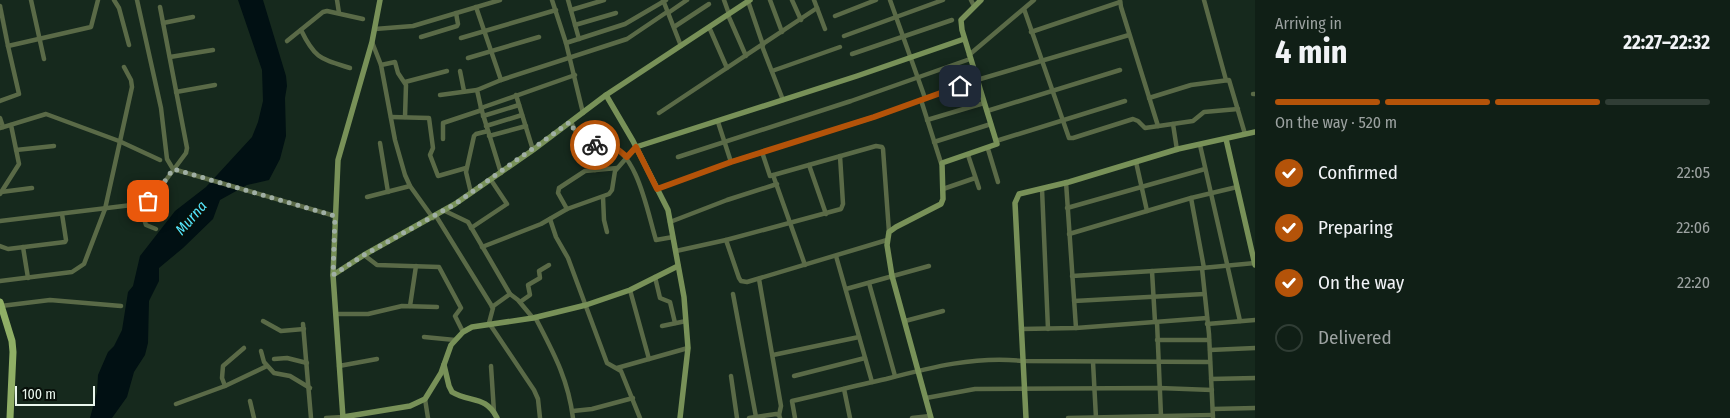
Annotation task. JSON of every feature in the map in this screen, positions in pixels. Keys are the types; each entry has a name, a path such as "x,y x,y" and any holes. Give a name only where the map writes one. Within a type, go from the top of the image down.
{"main road":[{"path":"0,303 12,341 13,352 10,418"}],"street":[{"path":"31,0 44,59"},
{"path":"8,46 90,27 98,0"},
{"path":"114,0 129,45"},
{"path":"137,0 161,108 167,159 173,169 335,216"},
{"path":"337,0 339,13"},
{"path":"343,417 333,275 338,160 372,42 380,0"},
{"path":"375,29 407,27 500,0"},
{"path":"554,0 583,113"},
{"path":"568,0 579,38"},
{"path":"571,10 604,0"},
{"path":"566,43 625,24 664,0 680,46"},
{"path":"440,94 478,90 569,56 627,38 687,0"},
{"path":"724,0 746,56"},
{"path":"770,0 782,32"},
{"path":"792,0 800,20"},
{"path":"814,0 825,29"},
{"path":"836,16 876,0"},
{"path":"890,0 918,78 927,120 941,163 943,189 941,204 902,223 890,232 886,240 892,276 931,417 912,418"},
{"path":"844,36 943,0"},
{"path":"941,163 996,145 964,39 961,20 973,3 980,0"},
{"path":"678,157 851,101 918,78 970,57 1034,0"},
{"path":"1204,0 1226,80 1230,82 1245,134"},
{"path":"333,275 364,255 445,211 471,194 606,95 749,1 783,100"},
{"path":"1031,32 1120,1 1158,126"},
{"path":"674,28 710,4"},
{"path":"0,6 20,94 0,100"},
{"path":"0,221 140,204 154,197 186,153 187,148 160,7"},
{"path":"476,7 501,80"},
{"path":"659,112 817,8"},
{"path":"1024,8 1067,136 1071,139 1133,119 1138,121 1143,128 1193,121 1204,112 1238,109"},
{"path":"461,38 556,10"},
{"path":"287,41 323,12 339,13 363,19"},
{"path":"421,37 458,25 456,13"},
{"path":"575,26 616,13"},
{"path":"163,23 193,17"},
{"path":"852,54 952,20"},
{"path":"709,27 727,68"},
{"path":"301,30 308,44 321,58 350,68"},
{"path":"657,189 731,162 874,117 977,80 1129,35"},
{"path":"468,58 539,37"},
{"path":"482,247 541,224 567,209 603,197 611,192 617,168 636,147 718,122 964,39"},
{"path":"372,42 381,65 405,175 410,186 434,217 492,306 489,323 534,390 538,399 540,418"},
{"path":"772,71 840,47"},
{"path":"170,57 213,50"},
{"path":"381,65 396,62 398,73 405,82 405,117"},
{"path":"0,281 72,272 84,264 105,209 132,87 131,80 124,66"},
{"path":"987,111 1120,70"},
{"path":"405,82 447,71"},
{"path":"460,71 464,91"},
{"path":"443,139 443,123 574,75"},
{"path":"1149,98 1191,85 1226,80"},
{"path":"176,92 215,85"},
{"path":"478,90 481,109 501,173"},
{"path":"516,95 533,150"},
{"path":"606,95 636,147 668,210 684,298 688,348 680,418"},
{"path":"996,141 1125,101"},
{"path":"927,120 984,103"},
{"path":"483,116 519,105"},
{"path":"0,118 2,128 46,114 119,141 160,160"},
{"path":"471,194 466,176 466,168 474,135 522,115"},
{"path":"391,117 429,118 433,149 430,155 437,176 466,168"},
{"path":"570,122 595,170"},
{"path":"718,122 731,162"},
{"path":"934,142 991,124"},
{"path":"1173,124 1177,150"},
{"path":"1,193 18,166 11,125"},
{"path":"489,136 526,126"},
{"path":"1026,418 1016,199 1021,192 1066,182 1200,144 1255,132"},
{"path":"1072,276 1255,264 1226,139"},
{"path":"380,143 388,192"},
{"path":"584,148 607,143 627,157 642,191 656,240 673,237"},
{"path":"1200,144 1240,321"},
{"path":"16,150 54,146"},
{"path":"762,152 769,175 773,175 876,146 882,147 884,149 890,232"},
{"path":"988,149 998,182"},
{"path":"968,155 979,188"},
{"path":"676,251 791,224 838,210 842,206 840,156"},
{"path":"1136,162 1147,211"},
{"path":"809,165 826,214"},
{"path":"567,209 558,193 559,188 584,171 617,168"},
{"path":"1067,208 1205,168"},
{"path":"773,175 805,265"},
{"path":"943,189 975,178"},
{"path":"471,228 507,204 491,180"},
{"path":"1066,182 1076,328"},
{"path":"670,222 727,200 777,184"},
{"path":"367,197 410,186"},
{"path":"1069,234 1191,198 1237,187"},
{"path":"1,193 32,188"},
{"path":"1042,188 1048,329"},
{"path":"603,197 604,220 607,232"},
{"path":"1068,418 1213,417 1203,268 1191,198"},
{"path":"148,201 145,222 146,225 156,229"},
{"path":"445,211 465,220 510,294 534,318 562,369 574,418"},
{"path":"0,246 6,249 66,241 62,214"},
{"path":"550,220 556,237 568,258 607,363 621,371 640,418"},
{"path":"726,240 738,278 744,282 886,240"},
{"path":"23,247 28,278"},
{"path":"364,255 377,265 436,266 441,268 461,308 456,316 463,332"},
{"path":"836,256 872,382"},
{"path":"520,302 530,295 528,285 540,278 539,271 550,265"},
{"path":"410,306 416,266"},
{"path":"326,418 410,406 425,399 444,365 455,340 463,332 476,325 534,318 586,305 630,290 678,266"},
{"path":"846,289 929,266"},
{"path":"1152,271 1162,417"},
{"path":"655,277 660,298 670,302 675,323"},
{"path":"749,418 779,416 781,406 759,279"},
{"path":"870,283 895,376"},
{"path":"630,290 649,359"},
{"path":"492,306 510,294"},
{"path":"733,294 756,417"},
{"path":"1074,302 1204,294"},
{"path":"0,303 50,300 120,306"},
{"path":"336,314 368,314 396,307 410,306 437,307"},
{"path":"904,321 944,311"},
{"path":"1021,329 1076,328 1207,318"},
{"path":"1207,324 1255,320"},
{"path":"263,321 281,331 304,327 311,418"},
{"path":"662,326 686,321"},
{"path":"424,337 455,340"},
{"path":"773,355 859,337"},
{"path":"1158,340 1209,340"},
{"path":"225,386 222,378 223,366 244,348"},
{"path":"616,368 688,348"},
{"path":"1210,350 1255,348"},
{"path":"261,351 264,362 277,374 290,376 310,388"},
{"path":"274,359 287,358 307,363"},
{"path":"794,376 865,358"},
{"path":"339,366 377,359"},
{"path":"795,418 792,402 895,376 982,360 1023,362 1210,362"},
{"path":"1093,362 1096,418"},
{"path":"444,365 452,392 486,403 497,418"},
{"path":"176,404 225,386 267,366"},
{"path":"491,366 494,412"},
{"path":"731,376 736,418"},
{"path":"1211,380 1255,378"},
{"path":"926,398 970,389 1159,388 1212,390"},
{"path":"844,389 850,418"},
{"path":"573,411 633,398"},
{"path":"425,399 428,418"},
{"path":"250,401 254,418"},
{"path":"1213,409 1255,408"}],"water":[{"name":"Murna","path":"238,0 263,0 286,76 286,136 280,159 269,180 247,185 220,200 213,219 159,268 159,281 149,301 148,343 145,355 134,372 127,397 112,418 90,418 97,392 98,375 108,352 114,346 122,330 128,292 133,286 140,256 175,211 206,187 252,137 258,122 263,101 262,70"}],"way so far":[{"path":"148,201 154,197 173,169 335,216 333,275 364,255 455,204 570,122 584,148 595,145"}],"route":[{"path":"595,145 602,143 610,144 627,157 636,147 657,189 731,162 874,117 960,86"}]}
